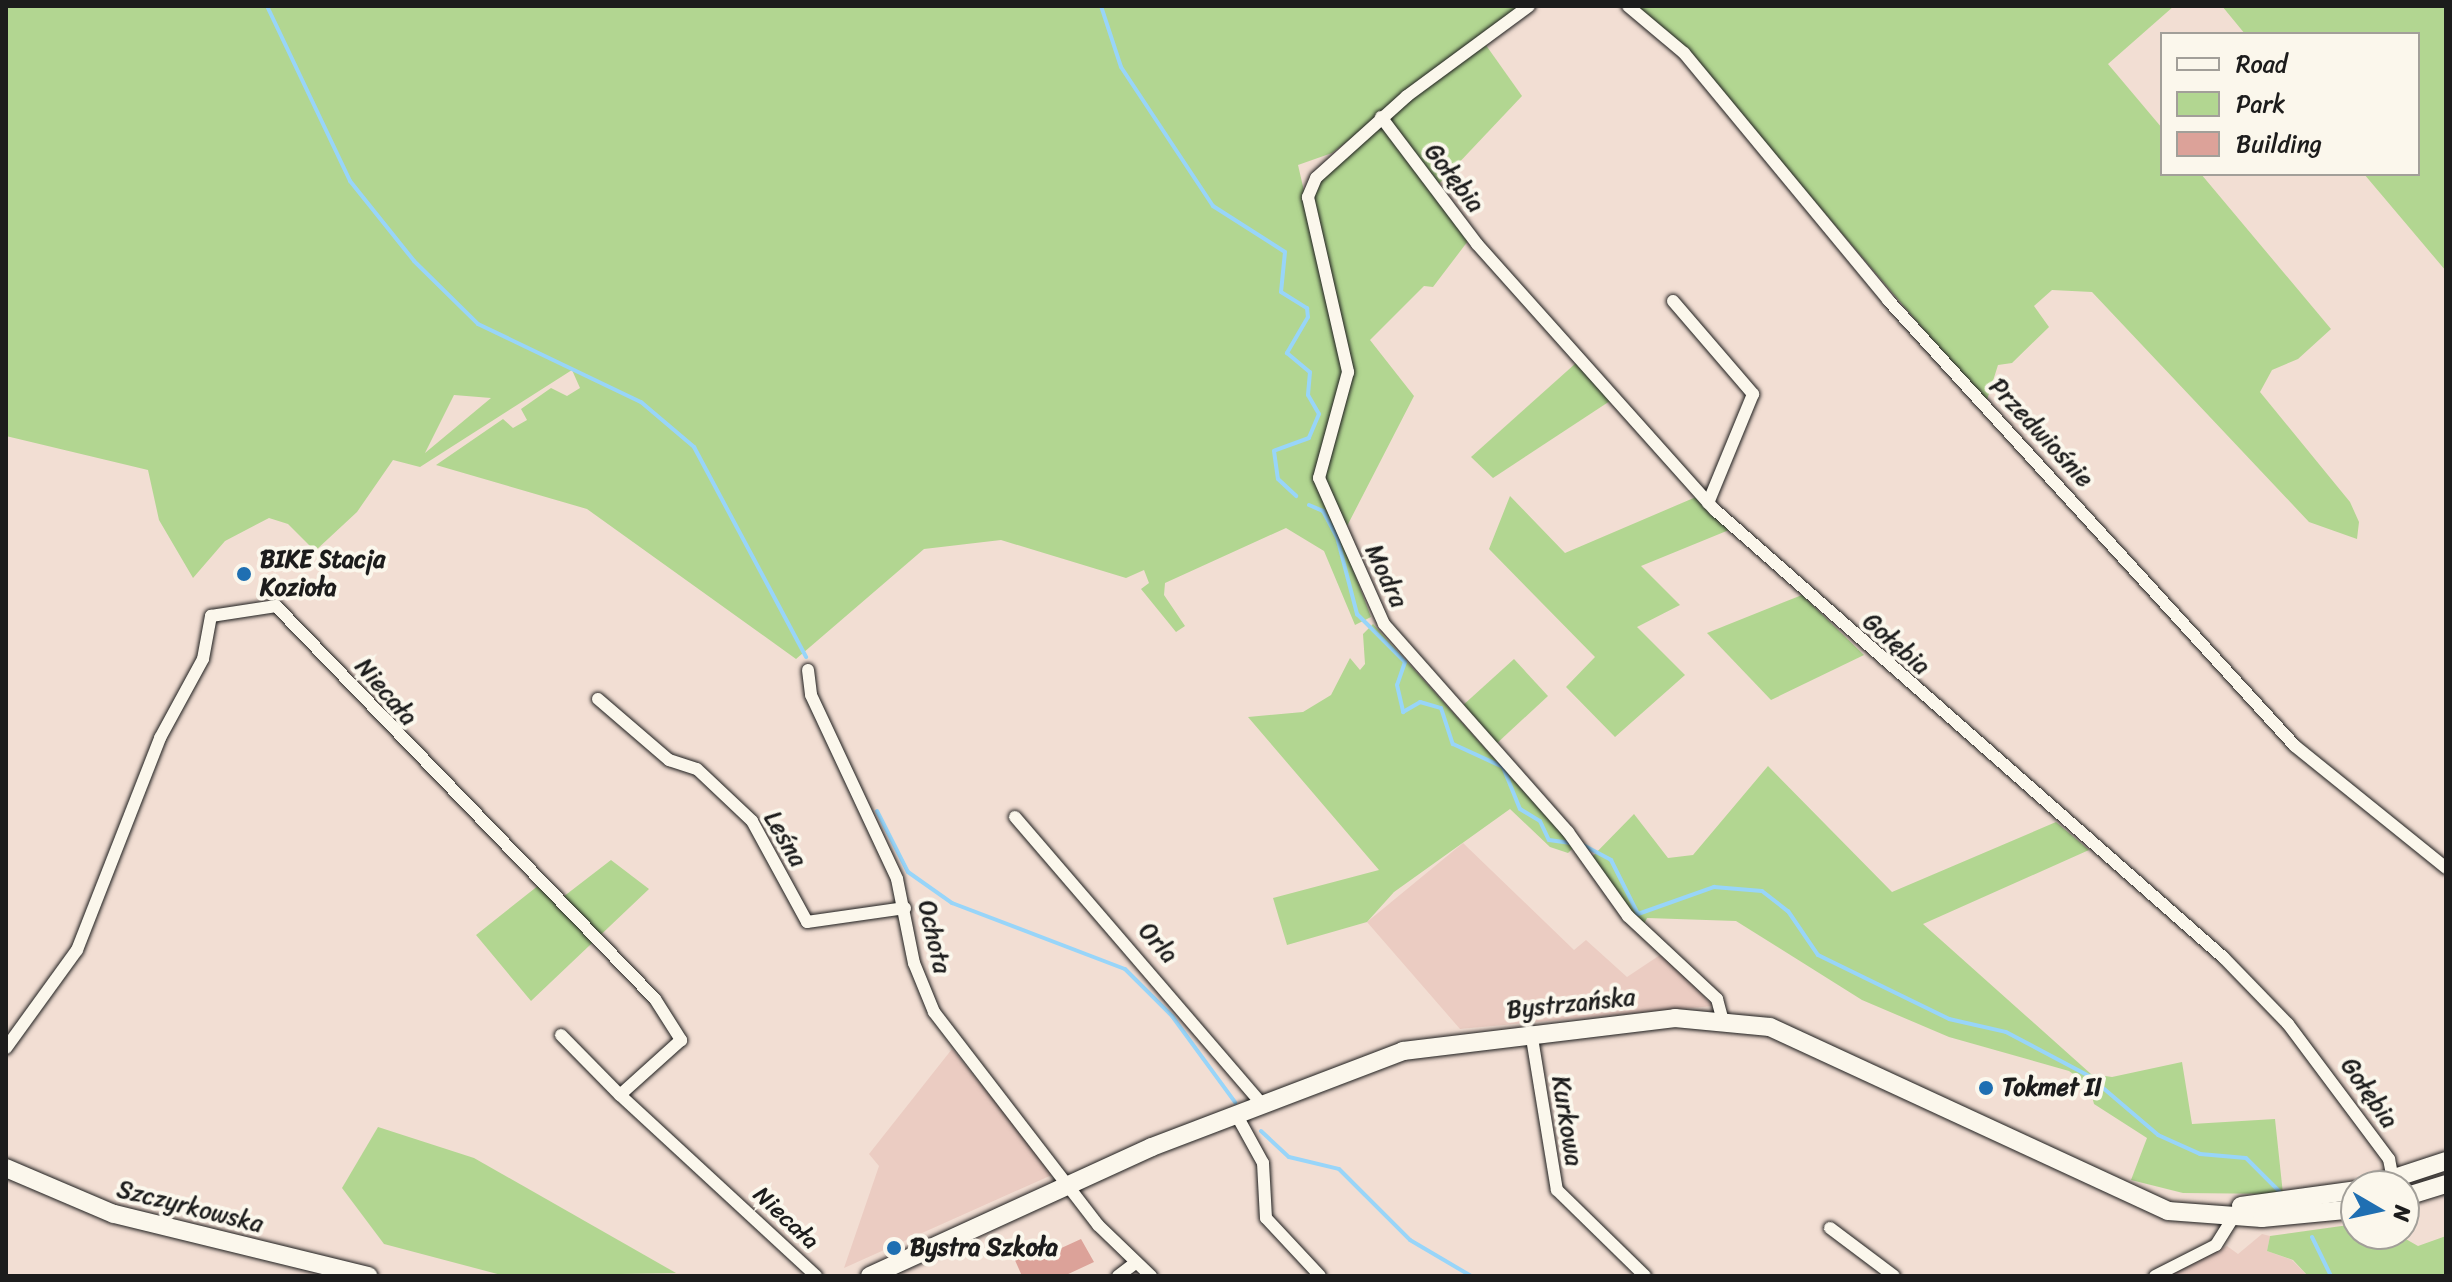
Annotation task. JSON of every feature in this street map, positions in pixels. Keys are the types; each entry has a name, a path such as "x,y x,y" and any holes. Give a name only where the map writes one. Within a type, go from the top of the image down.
{"main road":[{"name":"Bystrzańska","path":"1069,1185 1236,1114 1403,1051 1531,1032 1722,1018 1781,1031 2071,1170 2168,1211 2340,1209"},
{"path":"2420,1172 2446,1161"},
{"name":"Szczyrkowska","path":"6,1168 114,1214 369,1276"},
{"path":"2420,1192 2446,1184"},
{"path":"870,1276 1069,1185"},
{"name":"Bystrzańska","path":"2238,1212 2340,1193"}],"street":[{"path":"1381,117 1529,6"},
{"name":"Przedwiośnie","path":"1628,6 1684,53 1879,289 2295,746 2446,868"},
{"name":"Gołębia","path":"1381,117 1477,244 1708,503 2224,958 2319,1061 2389,1159 2391,1170"},
{"name":"Modra","path":"1381,117 1327,162 1308,197 1348,372 1319,478 1378,616 1573,838 1581,856 1628,916 1717,999 1722,1018"},
{"path":"1673,301 1753,394 1708,503"},
{"name":"Niecała","path":"6,1048 61,977 160,738 203,659 211,616 276,606 682,1035 620,1095"},
{"name":"Ochota","path":"808,670 811,695 905,908 914,963 934,1012 1069,1185 1135,1263 1151,1276"},
{"name":"Leśna","path":"598,699 669,760 697,769 752,821 807,922 905,908"},
{"name":"Orla","path":"1015,817 1262,1104"},
{"name":"Kurkowa","path":"1531,1032 1557,1190 1645,1276"},
{"name":"Niecała","path":"561,1035 620,1095 816,1276"},
{"path":"1236,1114 1263,1163 1266,1218 1320,1276"},
{"path":"2155,1276 2216,1245 2238,1212"},
{"path":"1830,1228 1894,1276"},
{"path":"1118,1276 1135,1263"}],"shaded area":[{"path":"1463,843 1574,950 1586,940 1627,977 1663,953 1713,1006 1460,1029 1367,922"},
{"path":"952,1049 1054,1174 844,1268 879,1166 869,1154"},
{"path":"2262,1234 2270,1236 2267,1251 2292,1260 2308,1276 2165,1276 2227,1246 2238,1254"}],"green space":[{"path":"6,6 1525,6 1332,153 1298,165 1346,372 1315,469 1371,617 1355,625 1324,551 1286,528 1165,583 1164,595 1185,626 1176,632 1141,589 1149,583 1144,570 1126,578 1001,540 924,549 796,659 587,509 436,465 503,419 513,428 527,420 521,409 551,388 567,396 580,388 572,370 420,467 393,460 357,512 315,551 288,524 269,518 225,541 193,578 159,520 148,470 6,436","holes":["454,395 491,398 425,453"]},
{"path":"1631,6 2174,6 2108,64 2160,126 2160,176 2203,176 2331,329 2298,359 2272,370 2260,392 2350,502 2359,522 2357,539 2309,522 2092,292 2052,290 2034,306 2049,327 2012,363 1998,365 1986,403 1773,152"},
{"path":"2222,6 2446,6 2446,271 2366,176 2420,176 2420,32 2243,32"},
{"path":"1483,41 1522,96 1436,187 1386,120"},
{"path":"1379,123 1468,241 1433,287 1424,286 1370,340 1414,396 1345,530 1323,483 1351,371 1312,199 1319,181"},
{"path":"1576,363 1610,401 1493,478 1471,457"},
{"path":"1510,496 1565,553 1696,497 1729,530 1641,566 1680,605 1637,627 1685,675 1615,737 1566,687 1595,657 1489,549"},
{"path":"1802,595 1864,655 1771,700 1707,633"},
{"path":"1373,624 1574,847 1568,853 1550,847 1510,809 1394,892 1367,922 1287,945 1273,898 1379,870 1248,717 1303,712 1331,695 1350,658 1360,670 1365,664 1363,634"},
{"path":"1514,659 1548,696 1495,745 1461,707"},
{"path":"1768,766 1892,892 2056,822 2089,850 1923,924 2091,1074 2112,1077 2182,1062 2192,1124 2275,1119 2283,1194 2183,1193 2131,1180 2147,1138 2094,1104 2089,1085 2069,1071 1949,1037 1862,1000 1736,921 1647,918 1643,926 1588,861 1634,814 1668,858 1693,855"},
{"path":"611,860 649,889 531,1001 476,935 539,885 563,897"},
{"path":"378,1127 474,1158 676,1273 505,1276 384,1244 342,1188"},
{"path":"2340,1226 2340,1250 2420,1250 2420,1245 2446,1236 2446,1276 2308,1276 2293,1260 2267,1251 2270,1236"}],"building":[{"path":"1081,1239 1094,1262 1064,1276 1022,1276 1014,1258 1029,1252 1033,1261"}],"waterway":[{"path":"267,6 350,181 414,261 478,324 641,402 694,447 806,657"},
{"path":"1101,6 1121,67 1213,206 1285,252 1281,292 1307,308 1308,317 1287,353 1310,372 1308,395 1319,414 1309,438 1274,451 1278,479 1296,496"},
{"path":"1309,505 1323,511 1337,537 1357,614 1405,662 1397,685 1403,712 1420,702 1441,708 1453,744 1503,767 1520,809 1540,821 1549,840 1571,843"},
{"path":"877,811 908,872 952,903 1125,969 1172,1016 1235,1102"},
{"path":"1583,845 1611,860 1638,914 1714,887 1762,891 1788,911 1818,955 1949,1019 2006,1032 2089,1076 2158,1135 2200,1154 2246,1158 2279,1191"},
{"path":"1261,1131 1289,1157 1339,1169 1410,1240 1471,1276"},
{"path":"2312,1237 2331,1276"}],"place":[{"name":"BIKE Stacja Kozioła","path":"244,574"},
{"name":"Tokmet II","path":"1986,1088"},
{"name":"Bystra Szkoła","path":"894,1248"}]}
